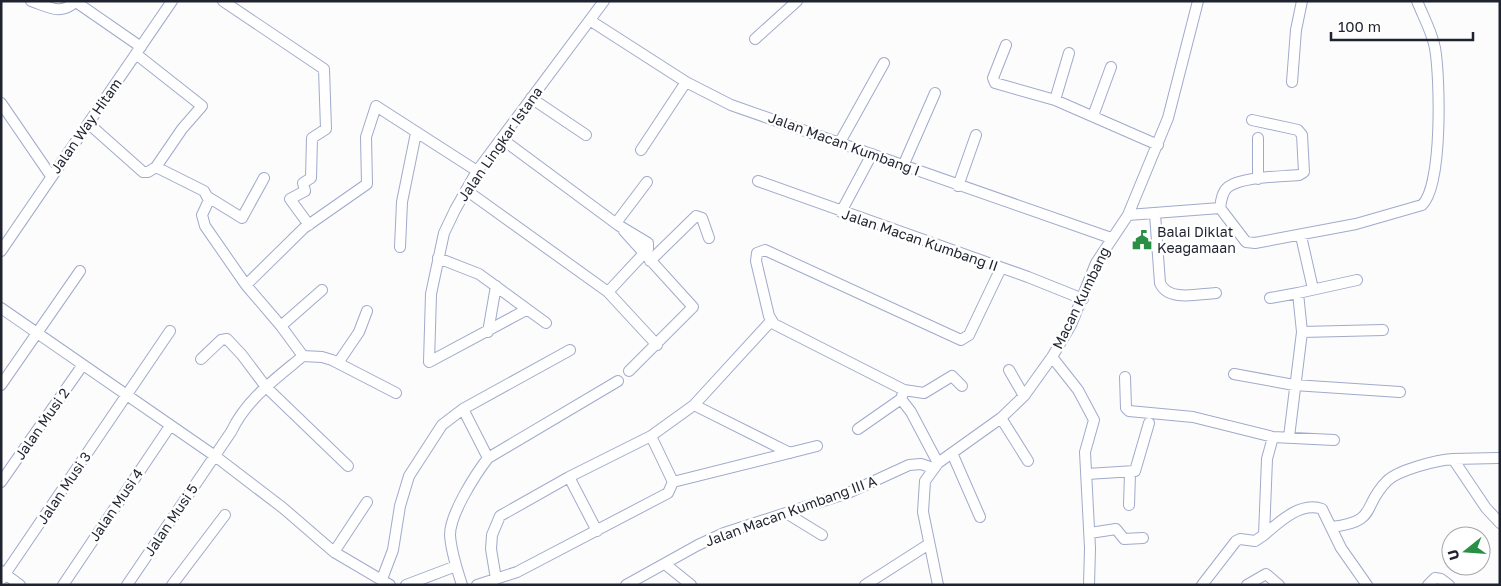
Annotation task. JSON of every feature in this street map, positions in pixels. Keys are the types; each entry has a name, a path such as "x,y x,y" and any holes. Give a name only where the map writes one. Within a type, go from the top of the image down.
{"street":[{"path":"32,1 61,10 68,8 76,1 202,106 182,129 156,167 148,172 143,172 89,124"},
{"name":"Jalan Way Hitam","path":"1,251 172,1"},
{"path":"223,1 324,69 326,130 312,138 311,178 303,183 306,192 290,199 312,224"},
{"name":"Jalan Lingkar Istana","path":"488,332 429,362 430,294 444,233 477,171 591,21 604,1"},
{"path":"755,39 797,1"},
{"name":"Macan Kumbang","path":"938,585 922,500 925,481 936,465 1001,418 1024,396 1052,357 1083,299 1096,263 1128,215 1158,145 1168,118 1198,1"},
{"path":"1292,82 1296,30 1302,1"},
{"path":"1252,120 1298,130 1302,135 1304,152 1302,173 1258,178 1228,187 1222,195 1220,208 1246,242 1255,243 1358,228 1422,205 1428,199 1433,186 1438,135 1438,65 1434,45 1417,1"},
{"name":"Jalan Macan Kumbang I","path":"591,21 686,82 731,105 1111,238"},
{"path":"1006,45 993,82 1055,100 1158,145"},
{"path":"1055,100 1069,53"},
{"path":"840,142 884,63"},
{"path":"1093,116 1111,67"},
{"path":"641,150 686,82"},
{"path":"904,166 935,93"},
{"path":"531,98 586,135"},
{"path":"1,103 51,176"},
{"path":"246,285 312,224 367,184 366,137 376,106 477,171"},
{"path":"400,247 402,202 416,133"},
{"path":"958,186 976,135"},
{"path":"502,138 617,224 693,308 629,371"},
{"path":"1258,138 1258,178"},
{"path":"841,212 872,154"},
{"path":"156,167 204,192 208,197 242,218 264,178"},
{"name":"Jalan Macan Kumbang II","path":"758,181 1083,299"},
{"path":"617,224 647,182"},
{"path":"466,190 608,292 657,344"},
{"path":"208,197 208,204 202,215 202,221 246,285 281,326 303,356 326,357 396,394"},
{"path":"1128,215 1220,208"},
{"path":"1156,214 1160,280 1163,289 1172,295 1216,293"},
{"path":"608,292 696,216 702,218 709,238"},
{"path":"1301,236 1313,289"},
{"path":"936,465 903,395 778,327 771,321 756,261 757,253 762,250 961,340 969,335 1001,268"},
{"path":"438,258 469,269 496,286 546,323"},
{"path":"1,384 80,271"},
{"path":"1270,298 1357,280"},
{"path":"488,332 496,286"},
{"path":"281,326 322,290"},
{"path":"1289,436 1302,332 1298,293"},
{"path":"1,308 82,366 215,456 283,508 334,552 386,582 400,506 409,476 442,425 463,409 570,350"},
{"path":"338,363 359,332 367,310"},
{"path":"488,332 526,310"},
{"path":"496,580 491,549 492,534 500,516 570,477 651,436 694,405 771,321"},
{"path":"1302,332 1383,330"},
{"name":"Jalan Musi 3","path":"3,575 170,331"},
{"path":"201,359 221,340 227,339 242,355 266,387 348,466"},
{"name":"Jalan Musi 5","path":"127,585 215,456 241,412 266,387 303,356"},
{"path":"1052,357 1078,390 1094,417 1094,424 1085,452 1090,533 1089,585"},
{"name":"Jalan Musi 2","path":"1,482 82,366"},
{"path":"1009,370 1024,396"},
{"path":"1234,374 1294,385 1400,392"},
{"path":"858,429 903,395 924,392 952,376 962,386"},
{"path":"1126,377 1126,408 1128,411 1193,417 1273,437 1289,436 1334,440"},
{"path":"462,585 450,535 470,486 488,458 618,381"},
{"path":"694,405 790,453"},
{"path":"463,409 488,458"},
{"path":"1001,418 1028,461"},
{"path":"1087,474 1130,473 1136,470 1149,423"},
{"name":"Jalan Musi 4","path":"62,585 170,426"},
{"path":"477,585 517,572 666,495 671,489 673,482 651,436"},
{"path":"1264,535 1267,459 1273,437"},
{"path":"673,482 817,446"},
{"path":"952,452 980,516"},
{"path":"1332,527 1351,524 1365,516 1385,484 1396,475 1443,460 1498,458"},
{"path":"1453,460 1486,508 1500,523"},
{"name":"Jalan Macan Kumbang III A","path":"626,585 712,538 848,493 909,465 936,465"},
{"path":"1129,505 1130,473"},
{"path":"570,477 597,532"},
{"path":"334,552 367,502"},
{"path":"1202,585 1240,539 1255,541 1281,520 1299,511 1316,507 1326,514 1341,548 1367,585"},
{"path":"786,513 822,535"},
{"path":"172,585 225,515"},
{"path":"1090,533 1116,529 1124,539 1144,538"},
{"path":"865,585 929,544"},
{"path":"665,564 691,585"},
{"path":"406,585 456,566"},
{"path":"1247,585 1266,574 1279,585"},
{"path":"3,575 20,585"},
{"path":"1428,585 1435,578 1441,579 1449,585"}],"place":[{"name":"Balai Diklat Keagamaan","path":"1142,240"}]}
